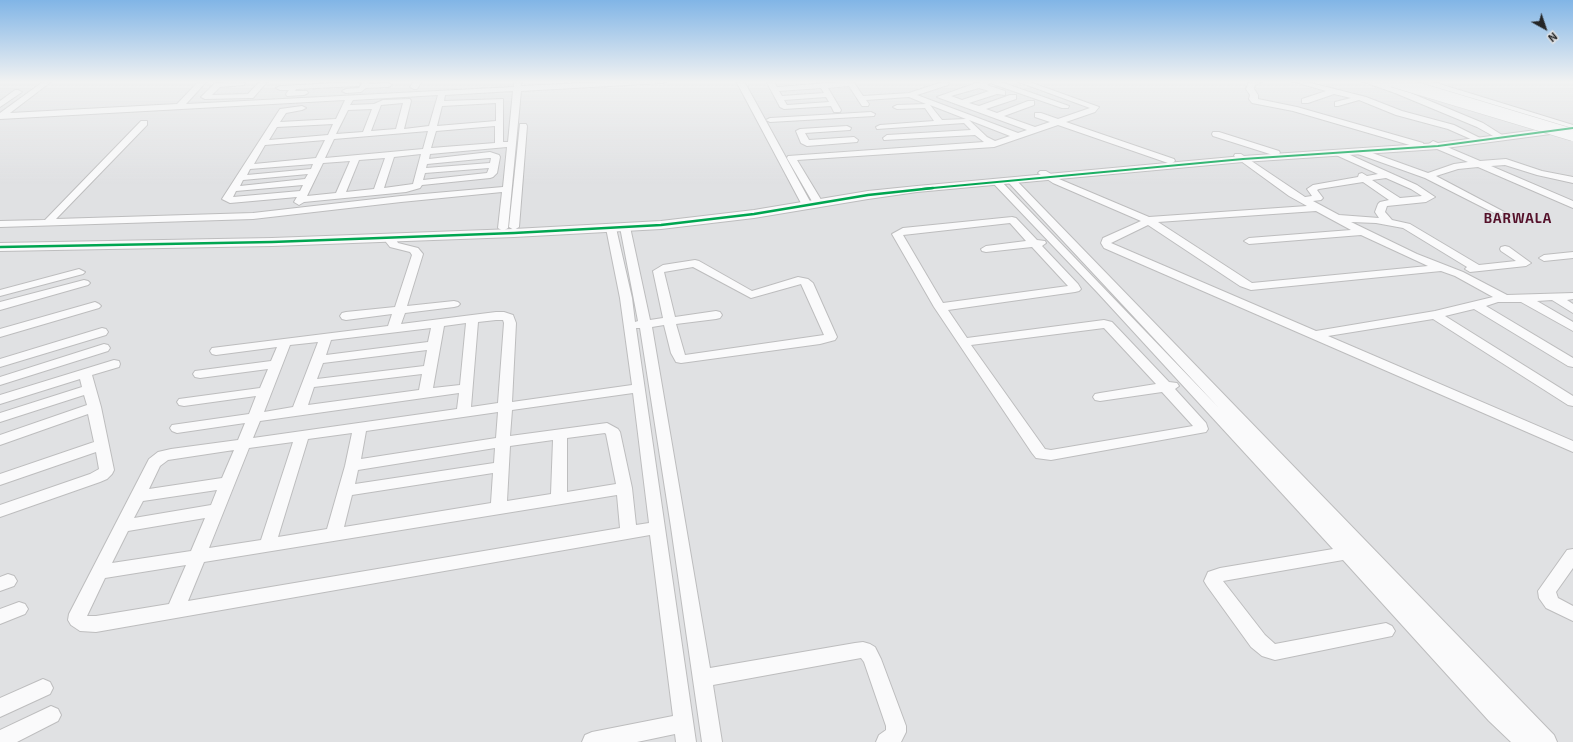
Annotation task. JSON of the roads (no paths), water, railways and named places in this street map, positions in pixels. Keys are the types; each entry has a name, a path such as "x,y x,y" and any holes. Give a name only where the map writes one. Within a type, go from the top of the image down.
{"highway":[{"path":"1517,116 1572,129"},
{"path":"1525,116 1572,129"}],"main road":[{"path":"1492,116 1573,141"},
{"path":"1530,116 1572,129"},
{"path":"0,247 198,244 390,238 698,222 811,202 864,190 1046,176 1240,158 1276,153 1435,145 1498,135 1572,129"},
{"path":"0,240 226,238 508,228 671,219 873,194 997,182 1171,161 1362,152 1435,145 1543,131"}],"street":[{"path":"280,116 233,189 227,199 228,200 340,196 411,189 417,186 418,183 435,116"},
{"path":"273,125 323,116"},
{"path":"268,134 331,116"},
{"path":"294,211 341,116"},
{"path":"366,134 373,116"},
{"path":"399,132 404,116"},
{"path":"435,116 475,138 499,145 512,144"},
{"path":"262,143 399,132 435,116 459,116"},
{"path":"247,167 427,151 475,138 499,116"},
{"path":"499,145 500,116"},
{"path":"508,228 507,189 517,116"},
{"path":"508,228 519,116"},
{"path":"760,116 811,202"},
{"path":"768,116 791,158 811,202"},
{"path":"841,116 862,153"},
{"path":"770,120 847,116"},
{"path":"872,116 896,151"},
{"path":"880,127 903,116 939,122 965,121 984,139 994,144"},
{"path":"934,116 939,122"},
{"path":"967,116 1019,136"},
{"path":"996,116 1035,130"},
{"path":"1016,123 1036,116"},
{"path":"1040,116 1171,161"},
{"path":"791,158 994,144 1076,116"},
{"path":"1317,116 1420,145"},
{"path":"1408,116 1451,127 1476,138"},
{"path":"1459,116 1498,135"},
{"path":"48,222 144,123"},
{"path":"847,128 800,131 804,140 807,142 854,140"},
{"path":"887,138 977,132"},
{"path":"1216,134 1276,153"},
{"path":"475,138 480,156"},
{"path":"274,164 287,141"},
{"path":"1435,145 1573,205"},
{"path":"1381,150 1441,171"},
{"path":"1362,152 1428,176 1503,214"},
{"path":"1339,153 1414,187 1430,197 1426,199 1398,200 1382,205 1380,212 1388,222"},
{"path":"378,192 390,154"},
{"path":"418,183 487,176 492,174 495,156 480,156 424,162"},
{"path":"340,196 355,158"},
{"path":"1240,158 1292,194 1317,208 1363,232 1440,268 1454,272 1504,298"},
{"path":"1350,158 1350,162 1364,178 1398,200"},
{"path":"1428,176 1457,166 1509,162 1540,173 1573,180"},
{"path":"421,171 494,165"},
{"path":"240,178 314,171"},
{"path":"1303,200 1318,198 1313,191 1313,188 1387,175"},
{"path":"1046,176 1148,221 1244,284 1251,287 1440,268"},
{"path":"1012,180 1060,241 1188,384 1496,715 1526,742"},
{"path":"233,189 308,182"},
{"path":"997,182 1060,241 1204,382 1547,742"},
{"path":"0,224 253,216 507,189"},
{"path":"1317,208 1148,221 1107,240 1106,243 1114,249 1573,447"},
{"path":"1337,218 1388,222 1410,228 1477,268"},
{"path":"940,307 1075,289 1074,286 1034,244 1015,221 1010,220 899,232 898,236 940,307 963,342 1037,450 1046,456 1201,430 1199,423 1111,328 1104,324 963,342"},
{"path":"618,227 679,527 712,742"},
{"path":"1249,240 1363,232"},
{"path":"390,238 394,245 414,250 418,254 393,330"},
{"path":"986,248 1060,241"},
{"path":"1454,272 1526,263 1505,249"},
{"path":"1544,258 1573,255"},
{"path":"695,263 751,295 798,280 804,281 807,283 831,337 820,340 681,359 677,353 670,321 658,271 663,268 695,263"},
{"path":"0,293 81,277 0,306"},
{"path":"1553,296 1573,309"},
{"path":"1315,335 1435,315 1504,298 1573,296"},
{"path":"1522,297 1573,327"},
{"path":"346,316 454,304"},
{"path":"1475,304 1573,363"},
{"path":"0,333 95,306"},
{"path":"638,325 716,315"},
{"path":"1435,315 1573,402"},
{"path":"216,351 472,319 504,316 509,318 510,323 499,507"},
{"path":"464,413 472,319"},
{"path":"425,394 438,324"},
{"path":"592,742 685,733 639,388 638,325"},
{"path":"0,363 102,332"},
{"path":"299,411 326,338"},
{"path":"175,610 285,342"},
{"path":"318,360 434,345"},
{"path":"0,381 104,348"},
{"path":"0,400 114,364"},
{"path":"200,374 276,364"},
{"path":"309,384 430,369"},
{"path":"0,511 102,475 107,470 94,407 85,373"},
{"path":"1100,397 1204,382"},
{"path":"177,428 466,388"},
{"path":"639,388 163,456 154,463 124,526 78,614 77,620 80,623 96,624 657,528"},
{"path":"0,418 89,389"},
{"path":"184,402 265,391"},
{"path":"0,440 94,407"},
{"path":"334,533 352,466 360,427"},
{"path":"352,466 601,428 611,429 613,432 624,488 629,533"},
{"path":"559,498 560,434"},
{"path":"268,544 302,435"},
{"path":"0,480 101,445"},
{"path":"345,491 502,467"},
{"path":"138,496 227,483"},
{"path":"100,572 334,533 624,488"},
{"path":"124,526 216,510"},
{"path":"1346,553 1220,575 1214,577 1213,581 1258,641 1269,650 1275,652 1386,631"},
{"path":"1573,555 1547,591 1548,598 1552,603 1573,614"},
{"path":"0,616 19,609"},
{"path":"703,678 855,650 863,650 868,653 872,659 896,726 896,732 892,738 886,742"},
{"path":"0,708 43,688"},
{"path":"0,740 51,714"}],"district":[{"name":"BARWALA","path":"1518,219"}]}
